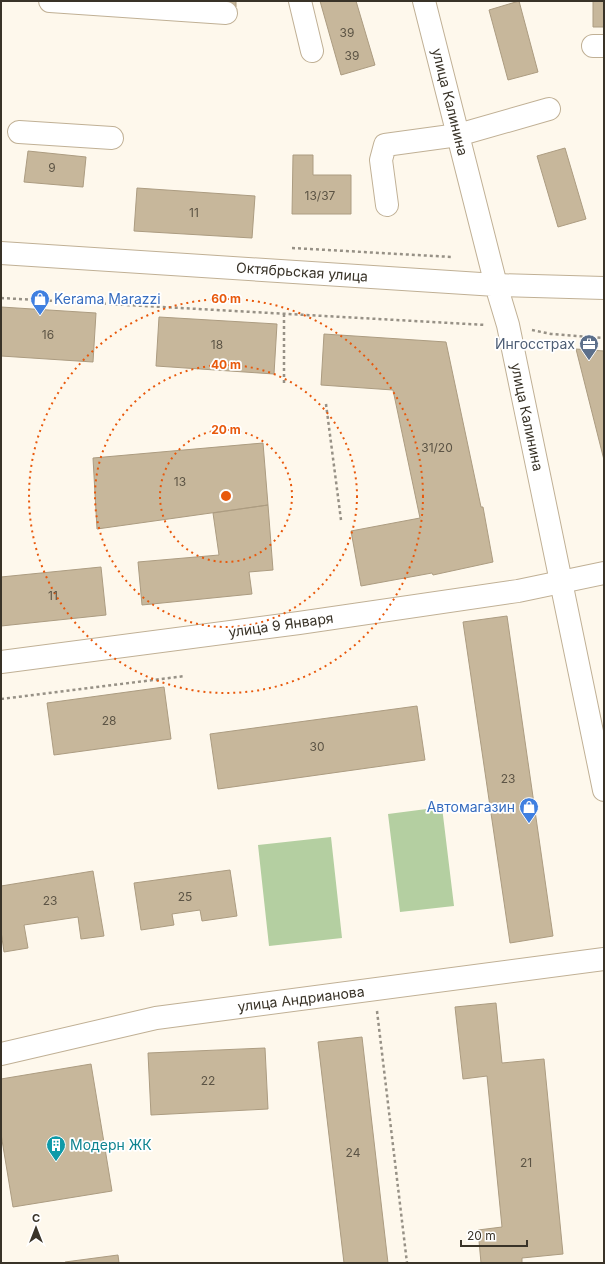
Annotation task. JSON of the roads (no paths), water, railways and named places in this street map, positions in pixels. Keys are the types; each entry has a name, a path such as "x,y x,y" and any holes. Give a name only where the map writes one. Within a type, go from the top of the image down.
{"main road":[{"path":"50,1 125,4 226,14"},
{"path":"300,1 312,51"},
{"name":"улица Калинина","path":"424,1 496,285 508,325 604,790"},
{"path":"387,204 381,160 385,145 458,135 549,109"},
{"path":"19,132 112,138"},
{"name":"Октябрьская улица","path":"1,253 496,285 604,288"},
{"name":"улица 9 Января","path":"1,662 314,621 518,591 604,573"},
{"name":"улица Андрианова","path":"1,1054 156,1018 604,959"}],"place":[{"name":"Kerama Marazzi","path":"40,316"},
{"name":"Ингосстрах","path":"589,361"},
{"name":"Автомагазин","path":"529,824"},
{"name":"Модерн ЖК","path":"56,1162"}]}
